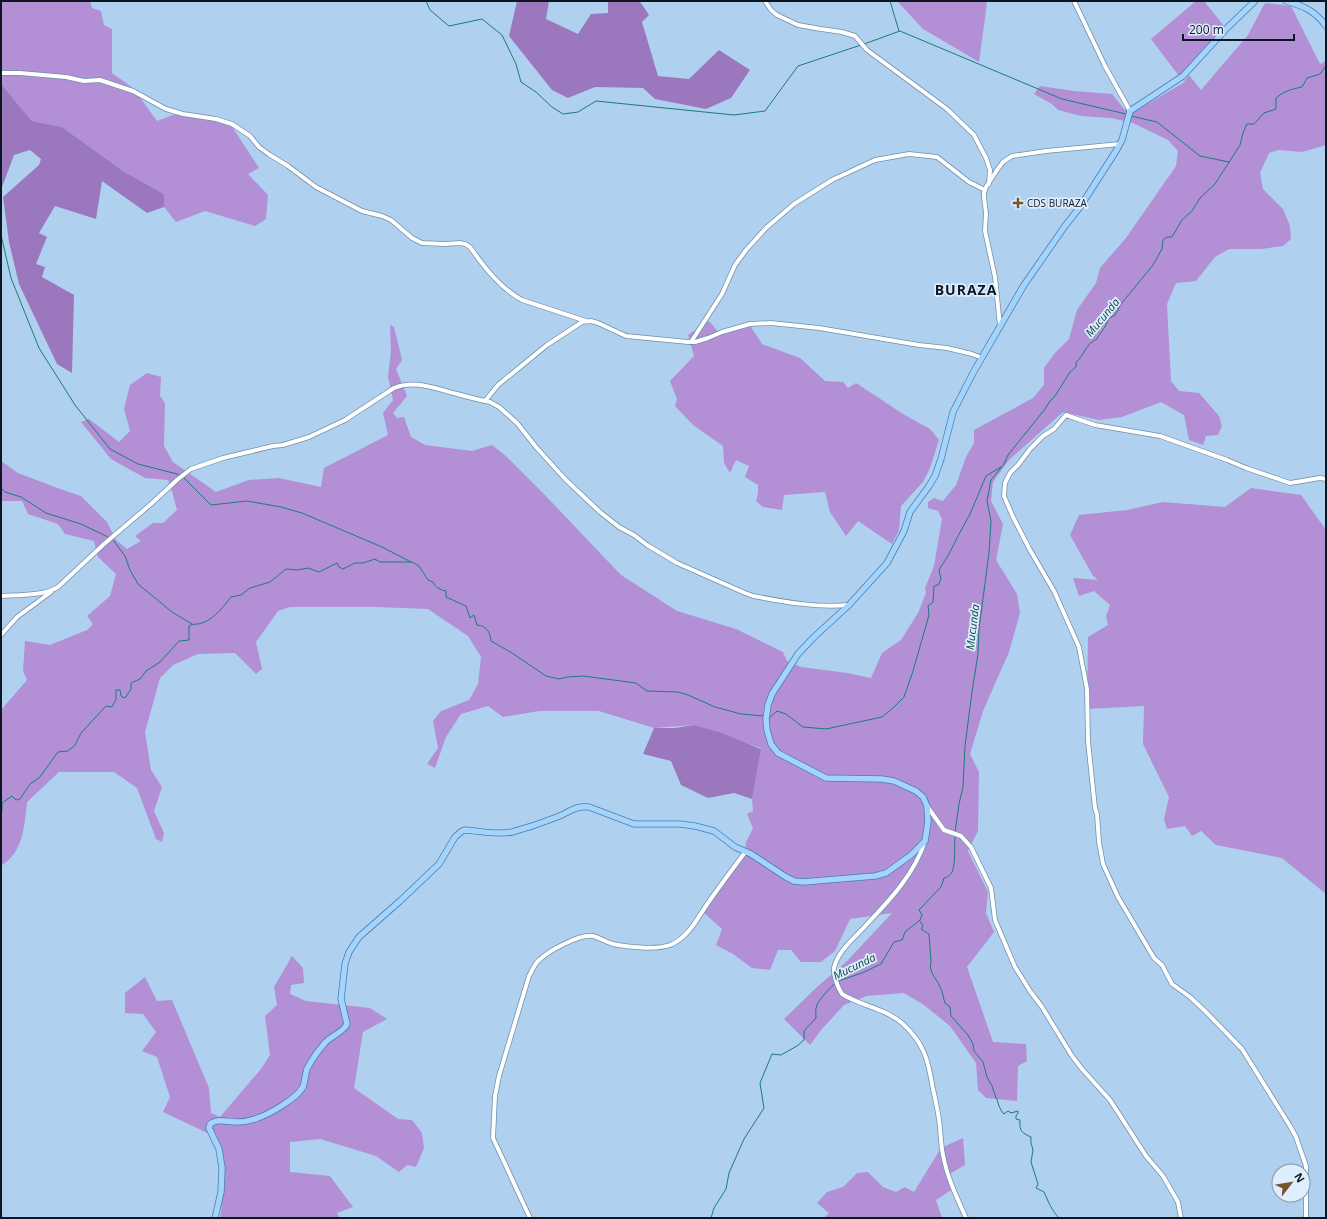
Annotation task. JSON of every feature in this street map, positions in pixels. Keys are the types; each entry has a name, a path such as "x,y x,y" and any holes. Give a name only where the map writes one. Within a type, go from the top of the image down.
{"main road":[{"path":"215,1218 221,1192 222,1168 219,1149 209,1128 210,1124 215,1121 237,1122 255,1119 266,1115 282,1106 301,1090 308,1068 315,1055 324,1044 342,1030 346,1024 341,999 345,964 349,952 360,936 400,902 439,864 455,837 462,831 494,833 511,832 549,820 584,806 634,824 669,823 695,826 716,832 735,847 746,851 786,877 794,881 804,882 884,874 912,855 925,841 928,822 928,806 923,797 916,792 894,781 882,779 826,778 778,753 771,744 767,730 766,717 772,694 798,654 884,568 904,531 912,509 935,476 953,412 963,391 1031,274 1084,202 1120,144 1130,111 1184,76 1227,28 1255,1"},
{"path":"1286,1 1300,5 1315,13 1326,26"}],"street":[{"path":"765,1 771,10 798,25 842,32 855,36 867,50 946,109 974,135 986,158 990,170 989,184"},
{"path":"1074,1 1105,66 1130,111"},
{"path":"1,73 66,77 84,81 100,80 133,91 166,109 183,114 216,119 232,124 250,136 259,147 270,156 288,166 316,187 362,211 391,220 406,234 422,244 465,244 470,247 499,283 516,297 586,321 598,323 630,337 691,342 750,324 771,323 819,328 919,345 947,348 982,358"},
{"path":"1000,326 995,277 985,231 985,190 1003,162 1012,156 1052,150 1120,144"},
{"path":"691,342 722,294 736,265 746,250 766,228 794,204 832,180 875,160 909,154 937,157 969,182 985,190"},
{"path":"485,401 498,385 547,345 576,325 586,321"},
{"path":"1,635 14,620 64,582 97,550 191,469 222,458 273,446 284,445 309,437 345,420 388,391 404,385 412,384 425,385 490,402 498,407 509,415 565,479 600,512 619,527 677,562 753,596 806,605 848,605"},
{"path":"1306,1218 1306,1166 1296,1137 1285,1117 1242,1049 1190,997 1172,984 1162,965 1154,958 1118,897 1103,864 1099,842 1088,741 1087,689 1079,647 1054,591 1030,550 1004,496 1005,484 1010,473 1030,449 1043,436 1054,429 1066,414 1095,425 1160,436 1290,483 1320,478 1326,479"},
{"path":"1,596 53,590"},
{"path":"928,806 944,830 956,834 964,839 971,847 990,886 994,920 1015,967 1042,1006 1075,1060 1110,1100 1146,1156 1163,1176 1178,1202 1181,1218"},
{"path":"925,841 921,853 912,870 891,898 847,946 836,961 834,969 842,994 849,999 892,1016 908,1029 923,1048 929,1065 938,1111 940,1141 943,1157 954,1192 966,1218"},
{"path":"530,1218 493,1138 495,1096 499,1076 529,976 533,968 537,962 549,952 584,936 592,936 613,944 629,946 648,947 670,945 678,940 695,924 711,898 746,851"}],"shaded area":[{"path":"1,1 90,1 92,8 101,11 104,25 112,29 112,73 133,88 157,121 181,112 214,116 231,125 259,168 248,174 268,195 266,219 255,226 205,211 176,222 164,207 164,194 123,171 62,127 32,121 3,86 1,88"},
{"path":"517,1 549,1 546,19 578,34 591,14 608,13 608,1 638,1 649,15 642,22 658,76 689,79 719,50 750,70 731,98 706,109 655,99 643,88 595,87 568,98 552,90 509,36"},
{"path":"897,1 984,1 987,3 979,62 923,29"},
{"path":"1196,1 1204,1 1224,26 1179,76 1151,39"},
{"path":"1265,3 1291,6 1320,64 1326,61 1326,145 1302,152 1278,150 1269,153 1260,173 1263,189 1283,209 1290,226 1291,239 1283,246 1262,249 1229,249 1215,257 1196,281 1176,283 1167,304 1171,381 1179,391 1199,393 1219,416 1222,426 1218,435 1206,436 1203,445 1189,440 1184,415 1161,402 1122,417 1099,420 1063,412 1009,460 993,482 991,501 1003,524 996,560 1017,594 1020,613 1009,652 983,711 970,754 979,772 978,831 968,851 988,892 986,913 994,932 967,967 993,1042 1026,1044 1027,1061 1018,1066 1017,1101 986,1098 978,1090 976,1063 950,1026 924,1005 904,993 867,996 844,1005 822,1029 810,1045 784,1019 848,960 892,913 850,919 835,951 821,962 801,962 791,950 778,950 770,970 752,968 733,954 716,945 722,929 704,913 745,851 746,842 753,828 747,814 753,811 752,799 761,748 694,725 654,728 599,711 539,711 503,717 488,706 461,714 446,737 435,768 427,764 438,748 433,721 441,711 469,700 478,684 481,657 468,636 428,609 376,607 290,607 278,611 256,642 262,669 256,674 235,653 198,654 173,665 160,678 145,732 151,770 162,787 154,811 164,833 162,842 156,839 137,788 114,772 59,772 27,802 24,829 19,846 9,860 1,866 1,710 27,680 23,671 25,641 50,645 87,630 93,624 87,616 110,596 116,574 98,557 94,541 65,534 58,524 28,514 22,501 1,501 1,461 18,473 81,496 107,522 116,540 127,549 141,541 135,536 153,523 163,523 177,510 168,480 145,478 111,459 81,422 89,419 119,442 130,431 124,409 130,385 147,373 161,377 160,396 165,403 164,446 173,462 216,492 249,480 279,478 321,487 324,468 388,435 383,413 393,400 388,377 391,351 390,325 394,327 402,360 396,369 407,396 393,413 397,418 404,417 411,437 425,445 472,451 492,445 507,457 543,493 621,575 677,611 736,629 783,652 787,661 801,667 847,673 871,678 882,653 901,640 918,613 926,593 925,588 934,566 942,519 938,511 928,508 928,502 934,498 943,501 956,485 966,457 974,443 974,430 1033,398 1044,385 1044,368 1054,354 1069,339 1077,310 1096,283 1100,268 1126,238 1176,166 1178,151 1168,140 1133,123 1111,118 1081,116 1058,110 1052,104 1034,94 1040,86 1074,91 1112,94 1124,109 1139,109 1183,83 1189,75 1201,90 1248,35"},
{"path":"2,85 32,121 62,127 123,171 164,194 164,207 147,213 102,181 96,219 55,206 39,233 47,237 36,264 45,267 42,277 74,295 72,373 57,364 19,284 9,242 3,197 39,165 41,159 30,150 14,155 2,187"},
{"path":"709,321 720,334 743,327 751,327 762,344 800,358 825,381 843,382 848,388 856,383 903,414 930,429 939,440 930,468 923,482 901,506 899,530 892,544 858,521 846,536 830,512 825,492 784,495 782,510 763,507 756,501 758,485 745,477 749,466 736,460 730,473 724,463 723,446 693,425 675,406 677,399 670,381 694,356 688,335"},
{"path":"1251,488 1301,495 1326,530 1326,894 1282,858 1216,845 1201,831 1192,836 1185,826 1167,829 1164,819 1169,797 1143,744 1144,706 1087,709 1088,637 1108,625 1106,616 1110,605 1094,591 1079,596 1073,578 1098,580 1093,576 1070,535 1079,515 1127,510 1163,502 1225,507"},
{"path":"694,725 722,733 761,749 752,799 734,793 708,798 681,785 671,761 643,754 654,728 675,728"},
{"path":"292,956 303,968 304,983 291,985 290,994 306,1001 370,1008 387,1019 363,1032 354,1088 398,1119 412,1120 422,1133 424,1148 416,1167 407,1165 399,1172 376,1156 320,1139 290,1142 290,1172 330,1176 353,1207 337,1213 340,1218 220,1218 222,1188 216,1137 163,1112 170,1097 157,1057 142,1051 156,1032 143,1014 125,1013 125,993 145,977 157,1001 172,1000 209,1088 211,1113 220,1117 261,1069 270,1055 265,1016 277,1005 274,987"},
{"path":"963,1138 965,1165 948,1175 953,1189 936,1200 942,1218 824,1218 829,1213 817,1203 827,1192 843,1187 857,1173 868,1172 883,1187 896,1192 905,1187 914,1192 941,1148"}],"waterway":[{"path":"426,1 430,10 449,26 482,19 502,35 516,64 521,82 563,114 578,112 596,101 734,115 765,111 798,66 861,45"},
{"path":"890,1 899,31"},
{"path":"864,44 900,31 1062,99 1126,114"},
{"name":"Mucunda","path":"955,832 963,787 965,746 978,654 979,629 989,553 991,521 987,501 991,480 1004,464 1008,455 1055,396 1070,372 1076,367 1076,362 1090,343 1097,339 1108,319 1115,315 1121,304 1153,265 1162,249 1163,240 1167,237 1172,237 1182,220 1192,211 1200,198 1215,184 1240,145 1247,124 1254,124 1264,113 1276,109 1276,98 1288,91 1302,87 1307,78 1320,74 1326,66"},
{"path":"1131,116 1157,122 1200,156 1229,162"},
{"path":"1,235 11,278 39,348 75,405 110,449 138,464 181,475"},
{"path":"769,718 777,711 786,714 803,727 826,729 882,717 904,697 929,615 928,606 933,602 934,586 938,585 941,579 939,570 970,514 986,476 1001,467"},
{"path":"184,478 211,505 247,501 281,507 302,513 382,547 411,562"},
{"path":"1,488 5,492 21,497 46,513 81,524 108,537"},
{"path":"113,540 125,556 130,570 138,584 172,612 192,624"},
{"path":"1,811 2,803 12,796 16,800 20,799 30,784 39,778 58,752 68,751 75,745 81,733 106,706 112,707 116,699 116,690 120,690 121,696 125,698 131,689 131,683 140,679 146,671 160,662 179,641 189,640 189,626 200,624 210,619 231,597 241,595 250,588 270,582 286,569 297,570 308,568 319,572 337,563 339,567 343,569 355,563 363,563 375,559 380,562 412,562 419,566 428,580 433,582 438,588 446,591 446,597 466,606 470,618 474,615 477,625 486,628 490,635 491,641 546,676 559,679 583,676 636,683 647,691 678,692 715,707 741,714 764,716"},
{"name":"Mucunda","path":"838,981 862,973 881,964 894,942 902,940 905,932 920,920 922,915 919,910 941,887 944,878 952,872 955,836"},
{"path":"920,921 923,926 921,929 929,934 930,966 939,984 945,1003 950,1007 951,1016 968,1035 973,1044 974,1051 983,1062 987,1077 1001,1111 1004,1114 1008,1111 1011,1113 1018,1111 1016,1119 1020,1120 1020,1127 1023,1133 1031,1137 1033,1150 1031,1162 1038,1184 1036,1188 1044,1192 1052,1209 1059,1218"},
{"name":"Mucunda","path":"711,1218 714,1208 726,1189 729,1173 744,1139 764,1108 760,1083 772,1054 781,1055 797,1046 804,1040 804,1031 816,1018 816,1007 818,1003 825,993 836,983"}],"place":[{"name":"CDS BURAZA","path":"1018,203"}],"district":[{"name":"BURAZA","path":"966,289"}]}
